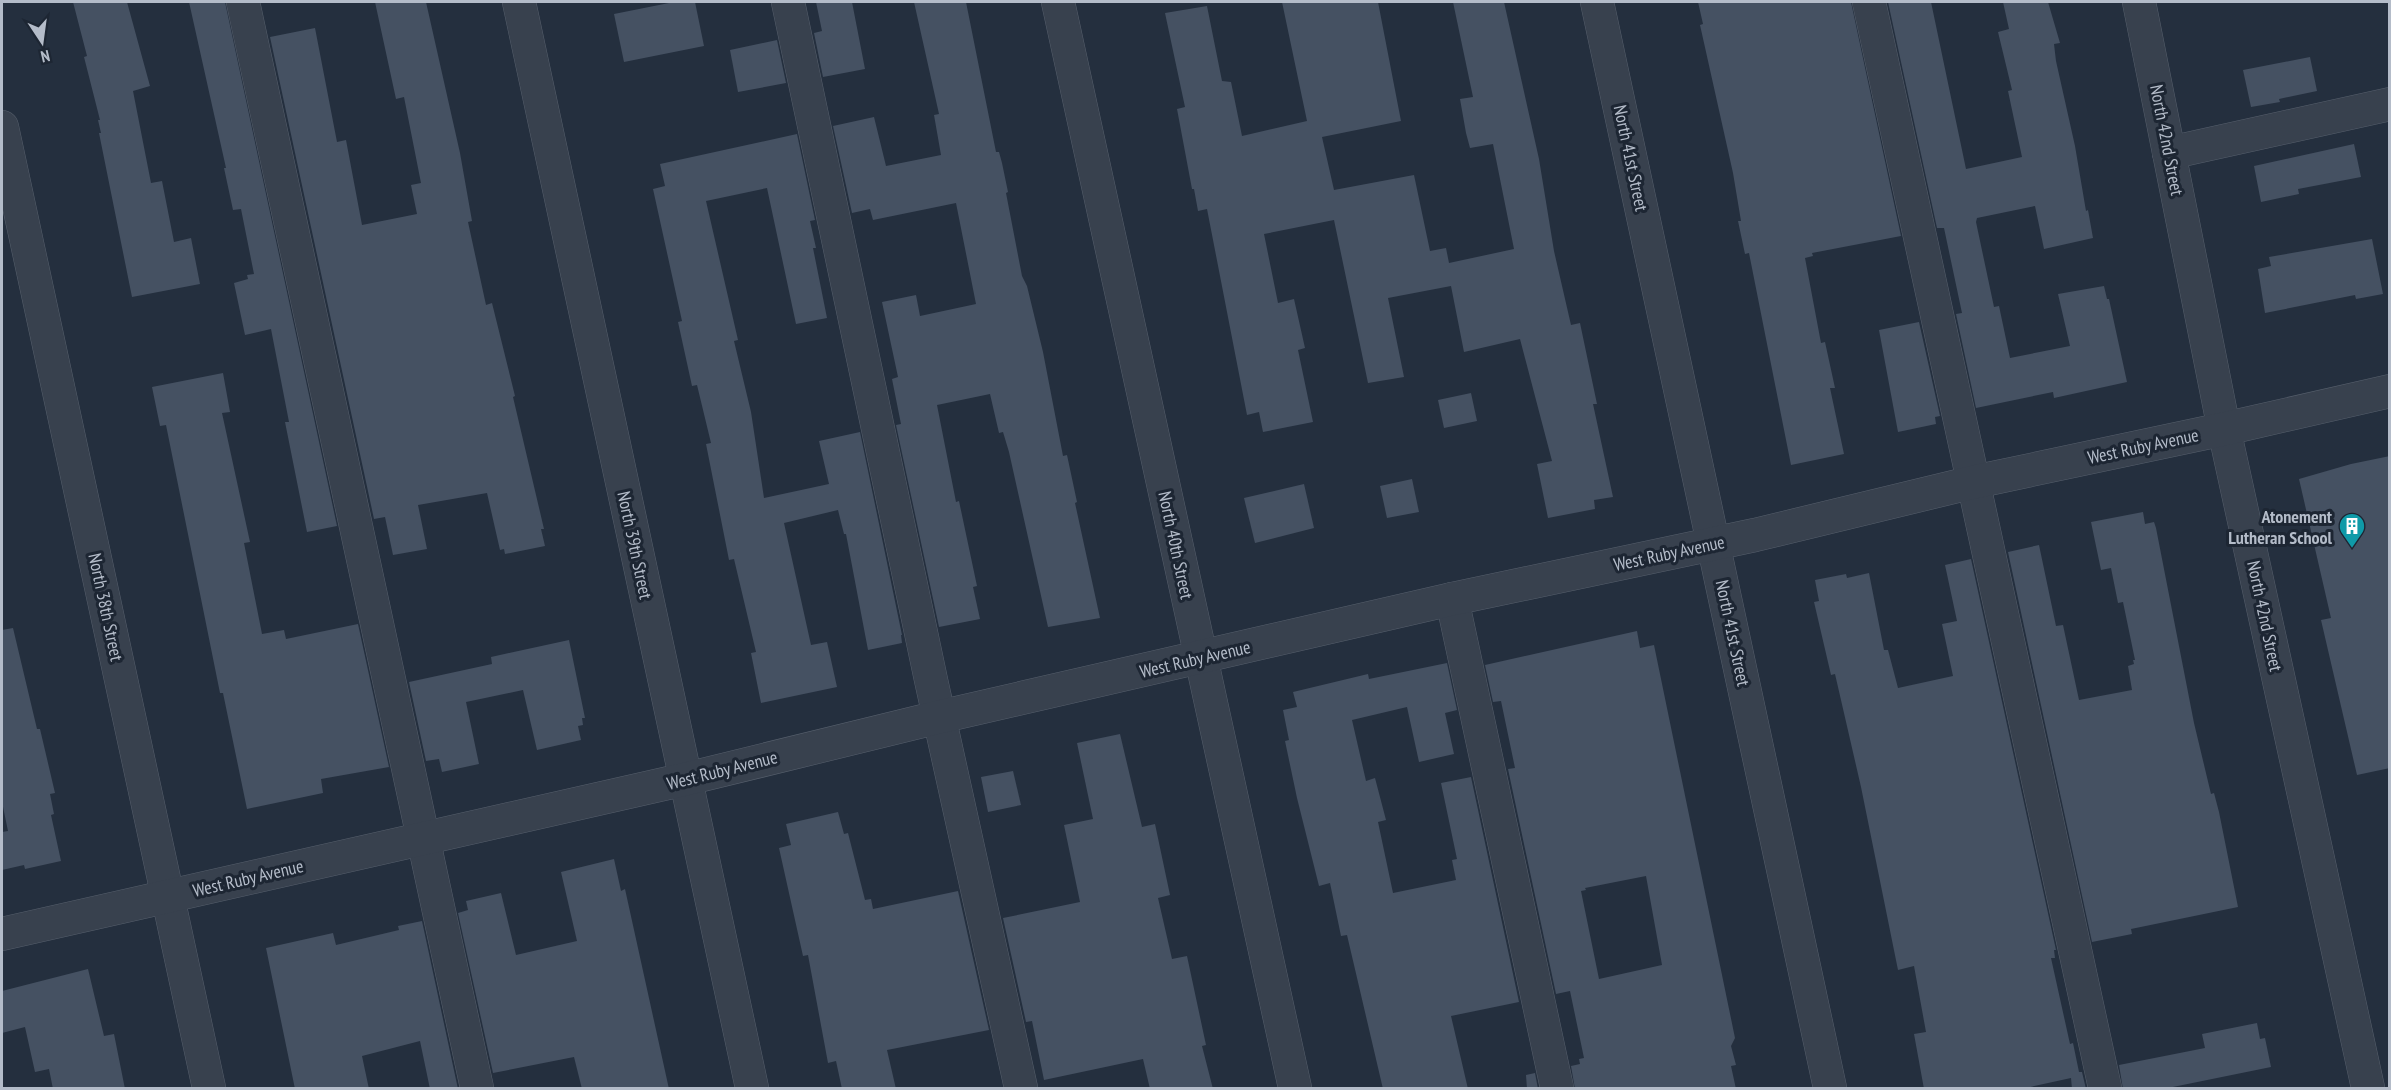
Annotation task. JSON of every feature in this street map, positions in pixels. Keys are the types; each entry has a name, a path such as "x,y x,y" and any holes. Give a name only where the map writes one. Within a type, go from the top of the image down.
{"street":[{"path":"243,2 477,1089"},
{"name":"North 39th Street","path":"519,2 752,1089"},
{"path":"788,2 939,717 1021,1089"},
{"name":"North 40th Street","path":"1058,2 1294,1089"},
{"name":"North 41st Street","path":"1597,2 1830,1089"},
{"path":"1869,2 2105,1089"},
{"name":"North 42nd Street","path":"2139,2 2224,429 2368,1089"},
{"path":"2169,153 2390,104"},
{"name":"North 38th Street","path":"2,127 209,1089"},
{"name":"West Ruby Avenue","path":"2,934 686,779 939,717 1452,599 1714,543 1974,482 2390,391"},
{"path":"1452,599 1557,1089"}],"building":[{"path":"73,2 127,2 150,86 133,91 151,183 162,181 174,242 191,238 200,284 132,297 99,133 101,133 98,120 100,120"},
{"path":"189,2 225,2 337,526 307,532 285,422 289,422 271,329 245,335 234,283 248,279 247,275 254,274 241,209 233,210 224,168 226,168"},
{"path":"375,2 426,2 460,153 472,221 468,222 486,305 492,303 515,396 513,397 544,529 541,529 545,546 505,554 504,549 500,550 487,493 418,505 427,549 393,555 385,517 374,519 270,37 315,28 337,142 346,140 362,225 417,214 411,185 421,183 404,97 396,99"},
{"path":"674,2 695,2 704,46 624,62 614,14"},
{"path":"816,2 852,2 865,69 823,77 814,33 822,31"},
{"path":"914,2 966,2 996,152 999,152 1008,192 1006,193 1022,276 1027,286 1043,352 1063,456 1067,455 1100,618 1048,627 1009,452 1003,432 999,433 990,394 937,405 956,502 959,501 977,586 973,587 980,619 939,627 896,425 901,424 892,379 898,377 882,302 916,295 920,316 976,304 956,203 873,220 870,209 852,213 833,126 874,117 886,166 941,155 934,115 939,114"},
{"path":"1282,2 1378,2 1401,121 1322,137 1334,190 1414,175 1430,251 1446,248 1449,263 1514,249 1493,144 1470,148 1466,133 1460,99 1473,97 1453,2 1504,2 1539,159 1554,251 1571,325 1580,323 1597,404 1593,404 1613,497 1594,500 1595,509 1548,518 1537,464 1552,461 1520,339 1464,352 1451,286 1388,298 1404,377 1368,383 1334,220 1264,234 1278,303 1294,299 1305,348 1298,350 1313,422 1263,432 1259,412 1247,415 1207,209 1198,211 1194,189 1192,189 1177,109 1185,107 1165,13 1207,6 1222,81 1231,82 1242,136 1307,121"},
{"path":"1698,2 1851,2 1901,236 1812,253 1813,256 1805,258 1821,343 1825,342 1835,388 1830,388 1844,454 1791,465 1749,253 1745,254 1738,221 1741,221 1733,173 1700,25 1703,24"},
{"path":"1888,2 1931,2 1966,169 2022,157 2008,91 2012,90 1998,32 2009,29 2003,2 2048,2 2060,43 2054,44 2056,61 2093,238 2044,249 2035,206 1977,218 1976,222 1994,307 1999,306 2010,358 2070,346 2058,294 2104,286 2107,299 2109,299 2127,382 2054,398 2053,392 1976,408 1956,314 1962,313 1944,228 1937,228"},
{"path":"777,40 786,83 738,92 730,50"},
{"path":"2310,57 2317,91 2279,99 2280,102 2251,107 2243,70"},
{"path":"797,134 815,220 810,221 816,248 813,248 827,318 796,324 767,188 706,201 738,340 734,341 751,412 764,498 829,484 819,441 860,432 902,643 868,650 846,534 844,534 838,510 784,523 811,645 827,642 837,687 761,703 751,653 756,652 734,559 729,560 706,444 711,443 697,385 692,386 678,322 682,321 653,189 665,186 660,164"},
{"path":"2354,144 2361,177 2298,189 2299,194 2261,202 2254,166"},
{"path":"2372,239 2383,294 2356,299 2355,295 2265,313 2258,269 2271,266 2269,257"},
{"path":"1919,322 1940,416 1935,417 1936,424 1898,432 1879,330"},
{"path":"223,373 230,412 222,413 250,542 244,543 262,634 284,630 286,639 358,624 389,767 321,779 323,793 247,809 223,693 220,693 166,425 160,426 152,387"},
{"path":"1471,393 1477,421 1444,428 1438,400"},
{"name":"Atonement Lutheran School","path":"2390,456 2390,768 2357,775 2321,620 2331,618 2299,479 2351,464"},
{"path":"1412,479 1419,512 1387,518 1380,486"},
{"path":"1304,484 1314,528 1255,543 1244,498"},
{"path":"2143,512 2145,524 2154,522 2156,528 2194,723 2211,794 2214,793 2219,812 2238,907 2131,929 2132,934 2092,942 2008,552 2039,545 2056,626 2063,625 2079,700 2132,690 2128,666 2134,664 2133,660 2135,660 2123,602 2118,603 2111,568 2101,570 2091,522"},
{"path":"1971,559 2056,950 2054,950 2055,958 2051,958 2070,1044 2073,1043 2079,1072 2082,1072 2086,1089 2072,1089 2071,1078 2021,1089 1924,1089 1914,1034 1926,1032 1914,966 1898,970 1861,787 1835,674 1831,675 1814,602 1819,601 1815,580 1846,574 1847,578 1869,573 1884,650 1888,650 1898,688 1953,676 1942,624 1957,621 1945,565"},
{"path":"13,628 55,793 50,794 54,814 51,815 61,861 25,869 24,865 2,870 2,832 8,831 2,802 2,630"},
{"path":"1637,631 1640,648 1654,645 1735,1038 1731,1046 1736,1065 1731,1066 1736,1089 1575,1089 1571,1066 1580,1064 1579,1059 1584,1058 1570,991 1556,994 1508,769 1515,768 1501,701 1493,702 1485,665","holes":["1646,876 1662,965 1599,979 1581,891 1586,890 1585,888"]},
{"path":"569,640 585,718 582,718 583,725 578,726 581,740 537,750 523,690 466,702 479,764 442,772 439,759 426,761 409,682 492,664 491,657"},
{"path":"1447,663 1457,710 1445,713 1454,754 1419,762 1407,707 1352,720 1366,781 1375,778 1386,820 1378,822 1393,893 1456,880 1452,860 1457,859 1441,783 1471,777 1519,1002 1451,1016 1468,1089 1383,1089 1347,935 1341,936 1330,883 1319,886 1285,741 1289,740 1283,710 1297,707 1293,692 1368,674 1369,679"},
{"path":"1120,734 1142,827 1155,824 1170,895 1158,898 1172,959 1187,956 1206,1045 1202,1046 1213,1089 1150,1089 1143,1059 1044,1080 1032,1021 1026,1022 1003,918 1080,902 1064,825 1093,819 1077,743"},
{"path":"1013,771 1021,805 988,812 981,777"},
{"path":"838,812 844,834 848,833 865,900 871,899 873,909 958,891 989,1030 887,1050 896,1089 842,1089 836,1061 828,1063 808,955 803,956 779,848 791,845 786,824"},
{"path":"614,859 621,891 625,889 669,1089 582,1089 574,1057 493,1073 458,913 468,910 466,901 501,893 516,955 577,941 561,872"},
{"path":"422,921 458,1089 430,1089 420,1041 362,1056 369,1089 295,1089 266,948 333,933 336,945 399,930 398,926"},
{"path":"88,969 104,1036 114,1034 125,1089 53,1089 49,1069 35,1072 25,1027 2,1033 2,991"},
{"path":"2257,1023 2260,1039 2265,1038 2271,1067 2163,1089 2123,1089 2119,1065 2205,1048 2202,1034"},
{"path":"1535,1073 1538,1089 1527,1089 1526,1075"}],"place":[{"name":"Atonement Lutheran School","path":"2352,549"}]}
